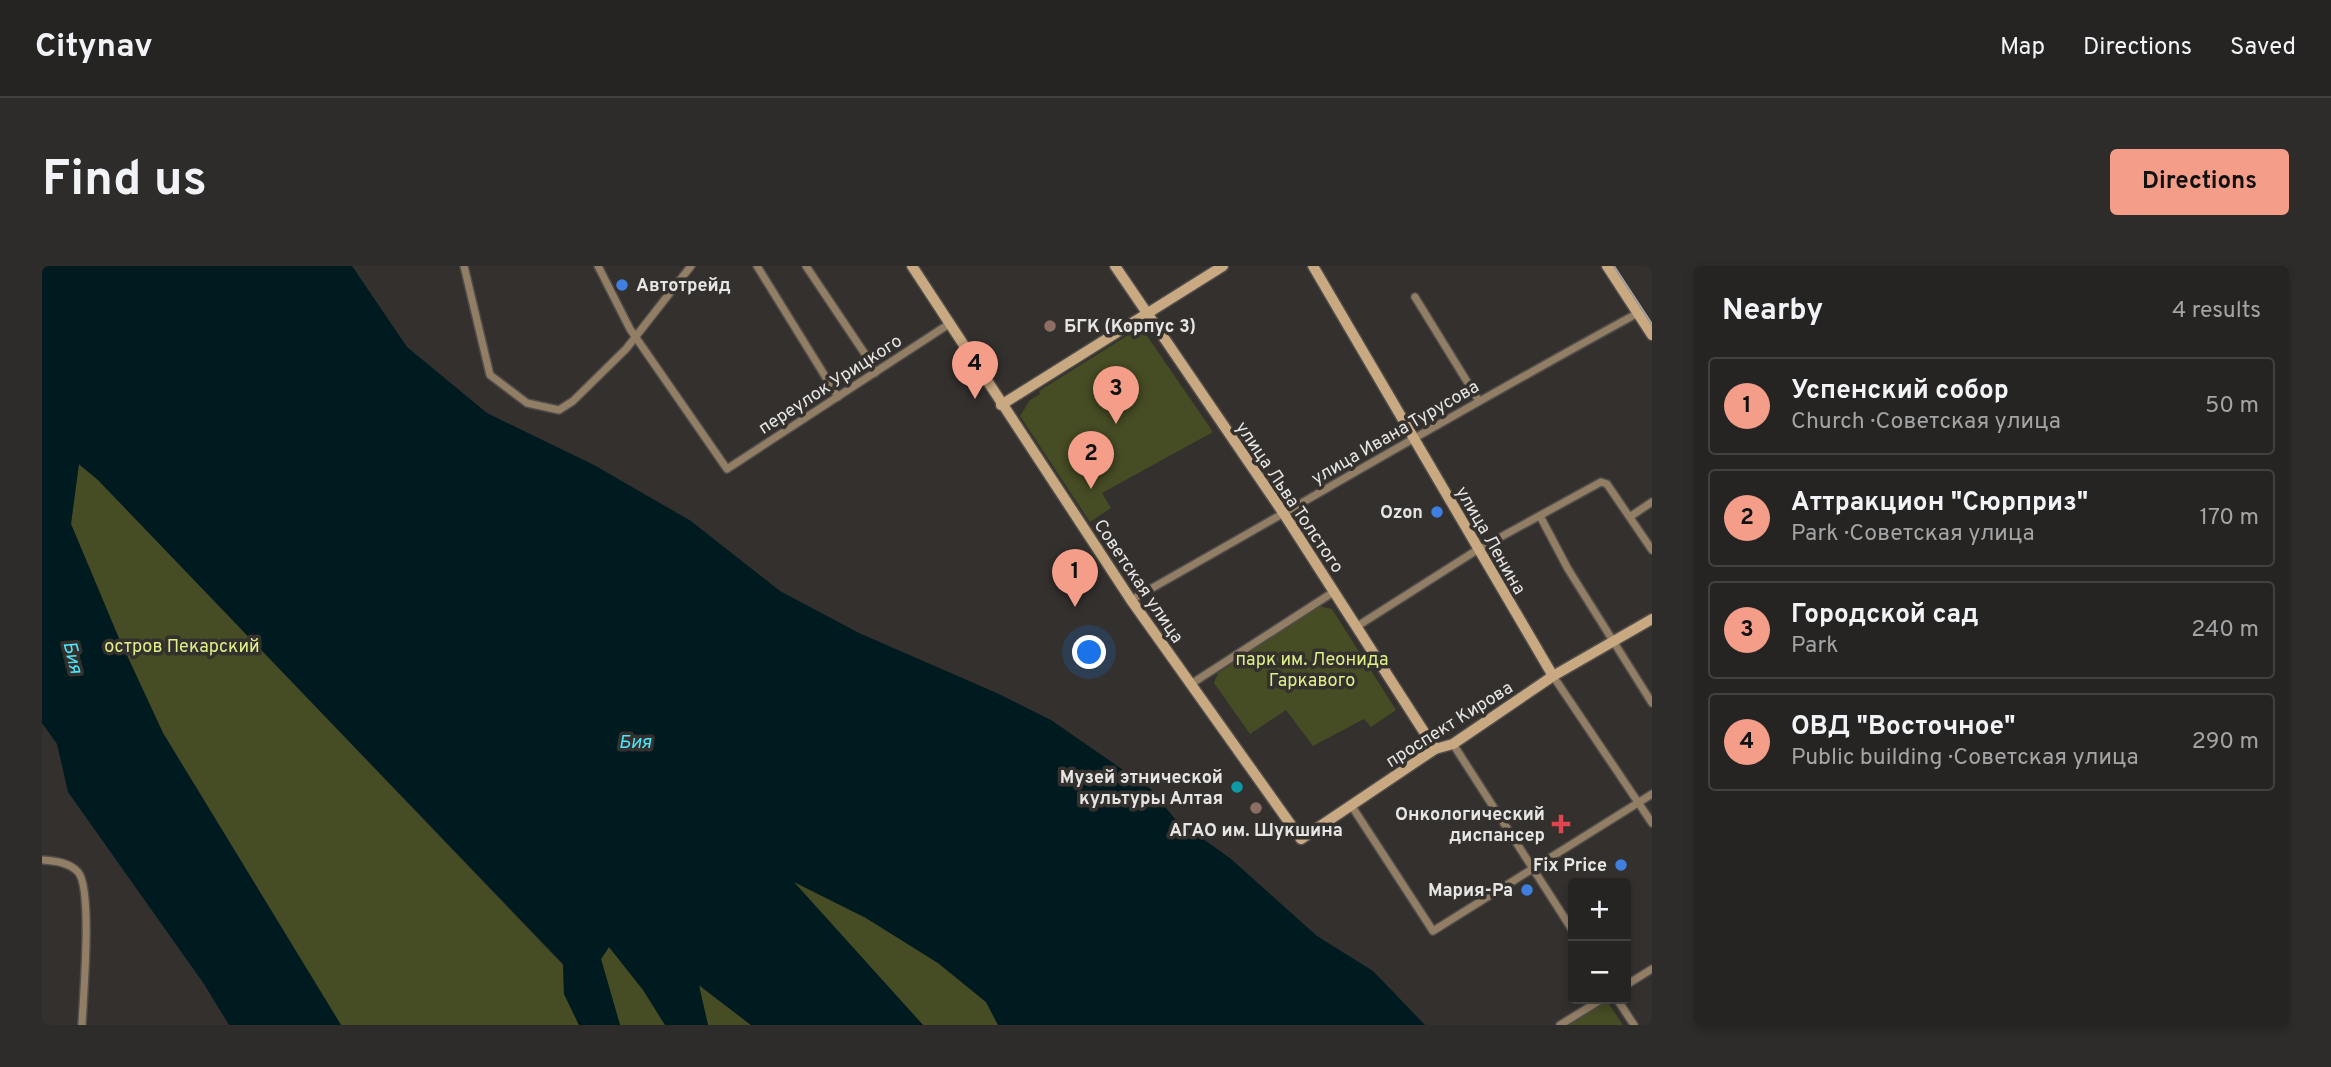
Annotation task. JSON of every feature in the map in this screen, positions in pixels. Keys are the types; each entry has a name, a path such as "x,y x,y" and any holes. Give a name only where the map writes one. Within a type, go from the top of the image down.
{"street":[{"path":"464,266 491,375 531,405 559,410 564,409 625,349 691,266"},
{"path":"598,266 635,335"},
{"path":"757,266 838,397"},
{"path":"806,266 875,373"},
{"name":"Советская улица","path":"912,266 1131,600 1301,839"},
{"name":"улица Льва Толстого","path":"1115,266 1284,514 1435,749"},
{"path":"1001,405 1223,266"},
{"name":"улица Ленина","path":"1313,266 1416,438 1477,550 1552,676 1652,823"},
{"path":"1607,266 1652,335"},
{"path":"1415,297 1479,401"},
{"name":"улица Ивана Турусова","path":"1131,600 1638,313"},
{"name":"переулок Урицкого","path":"635,335 727,469 949,324"},
{"path":"1356,627 1477,550 1605,482 1652,550"},
{"path":"1631,516 1652,502"},
{"path":"1541,516 1568,569 1652,703"},
{"path":"1191,684 1335,591"},
{"name":"проспект Кирова","path":"1301,839 1435,749 1453,744 1552,676 1652,619"},
{"path":"1453,744 1568,923"},
{"path":"1351,806 1433,931 1652,794"},
{"path":"42,860 60,862 73,868 81,877 85,892 82,1025"},
{"path":"1631,982 1652,969"},
{"path":"1560,1025 1594,1004"},
{"path":"1620,1004 1634,1025"}],"green space":[{"path":"1141,327 1213,432 1102,493 1111,508 1090,522 1020,416 1030,400 1040,394 1039,391"},
{"name":"остров Пекарский","path":"78,464 98,480 563,965 564,994 579,1025 341,1025 163,733 118,636 71,524"},
{"name":"парк им. Леонида Гаркавого","path":"1319,606 1332,609 1396,710 1371,727 1364,719 1313,746 1286,710 1250,734 1214,683 1218,673"},
{"path":"792,881 866,918 938,963 986,1002 998,1025 923,1025"},
{"path":"609,947 644,990 665,1025 620,1025 601,959"},
{"path":"698,985 751,1025 708,1025"},
{"path":"1602,1004 1609,1004 1623,1025 1569,1025"}],"water":[{"name":"Бия","path":"42,266 352,266 407,347 487,413 594,465 691,521 780,591 859,633 999,694 1051,720 1152,790 1174,818 1231,859 1317,936 1373,971 1425,1025 998,1025 986,1002 938,963 866,918 794,882 923,1025 751,1025 699,985 708,1025 665,1025 643,990 609,947 601,959 620,1025 579,1025 564,994 563,964 98,480 79,464 71,524 118,636 163,733 341,1025 229,1025 204,984 68,792 57,744 42,723"}],"tram line":[{"path":"1614,266 1652,324"}],"place":[{"name":"Автотрейд","path":"622,285"},
{"name":"БГК (Корпус 3)","path":"1050,326"},
{"name":"ОВД \"Восточное\"","path":"975,399"},
{"name":"Городской сад","path":"1116,424"},
{"name":"Аттракцион \"Сюрприз\"","path":"1091,489"},
{"name":"Ozon","path":"1437,512"},
{"name":"Успенский собор","path":"1075,607"},
{"name":"Музей этнической культуры Алтая","path":"1237,787"},
{"name":"АГАО им. Шукшина","path":"1256,808"},
{"name":"Онкологический диспансер","path":"1561,824"},
{"name":"Fix Price","path":"1621,865"},
{"name":"Мария-Ра","path":"1527,890"}]}
